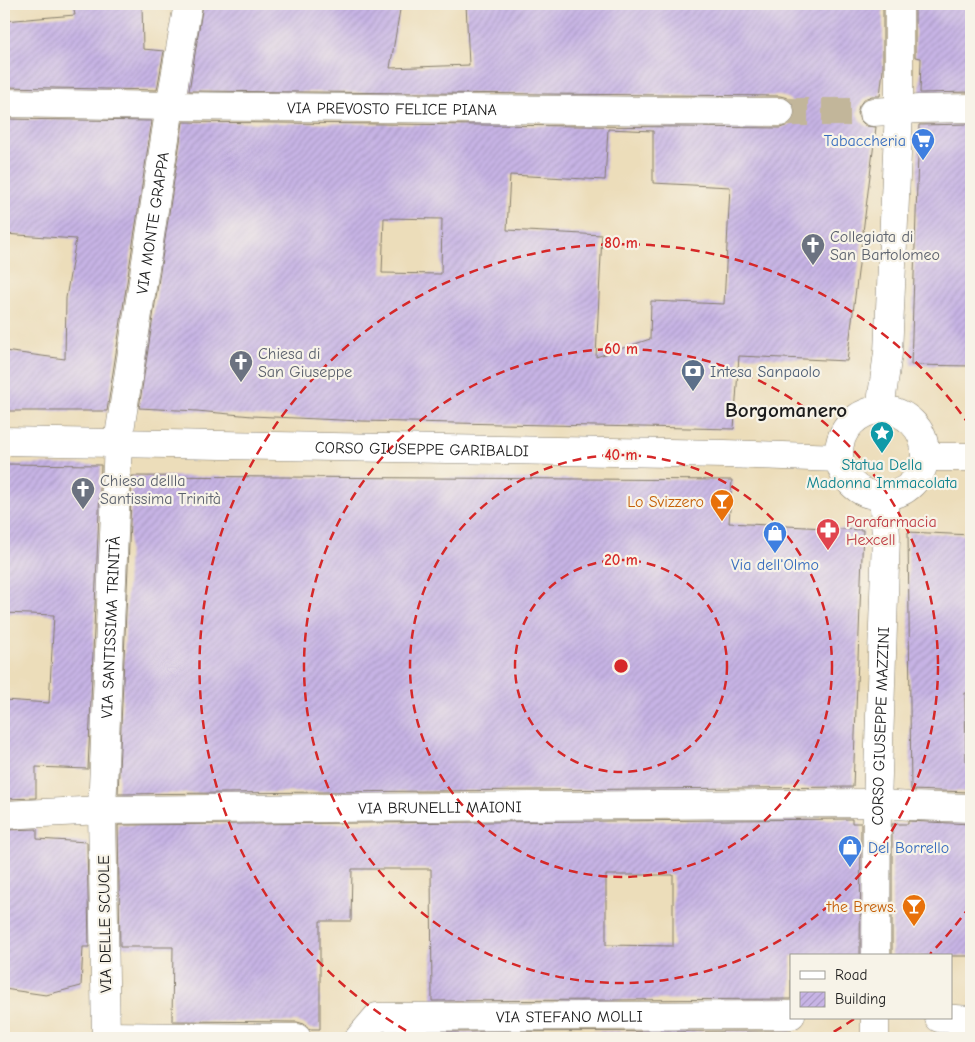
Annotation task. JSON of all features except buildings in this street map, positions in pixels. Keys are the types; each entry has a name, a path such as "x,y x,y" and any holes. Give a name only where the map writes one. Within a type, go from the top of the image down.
{"street":[{"name":"VIA MONTE GRAPPA","path":"118,443 170,106 188,4"},
{"path":"880,410 888,353 886,111 899,4"},
{"name":"VIA PREVOSTO FELICE PIANA","path":"4,103 780,112"},
{"path":"886,111 919,108 971,108"},
{"path":"880,410 895,412 908,419 918,429 924,443 924,457 922,470 916,480 896,494 883,496 870,495 858,490 842,470 839,458 840,444 845,431 854,420 866,412 880,410"},
{"name":"CORSO GIUSEPPE GARIBALDI","path":"4,441 725,454 839,458"},
{"name":"VIA SANTISSIMA TRINITÀ","path":"102,810 118,443"},
{"path":"924,457 971,457"},
{"name":"CORSO GIUSEPPE MAZZINI","path":"876,954 877,804 886,536 883,496"},
{"name":"VIA BRUNELLI MAIONI","path":"4,815 102,810 877,804 971,808"},
{"name":"VIA DELLE SCUOLE","path":"102,810 106,1037"},
{"name":"VIA STEFANO MOLLI","path":"359,1038 377,1016 790,1015"},
{"path":"952,1019 971,1020"},
{"path":"874,1038 875,1020"},
{"path":"106,1037 297,1038"}],"tunnel":[{"path":"780,112 873,112"}],"place":[{"name":"Tabaccheria","path":"923,161"},
{"name":"Collegiata di San Bartolomeo","path":"813,266"},
{"name":"Chiesa di San Giuseppe","path":"241,383"},
{"name":"Intesa Sanpaolo","path":"693,392"},
{"name":"Statua Della Madonna Immacolata","path":"882,454"},
{"name":"Chiesa dellla Santissima Trinità","path":"83,510"},
{"name":"Lo Svizzero","path":"722,522"},
{"name":"Parafarmacia Hexcell","path":"828,551"},
{"name":"Via dell'Olmo","path":"775,554"},
{"name":"Del Borrello","path":"850,868"},
{"name":"the Brews.","path":"914,927"}],"district":[{"name":"Borgomanero","path":"786,410"}]}
